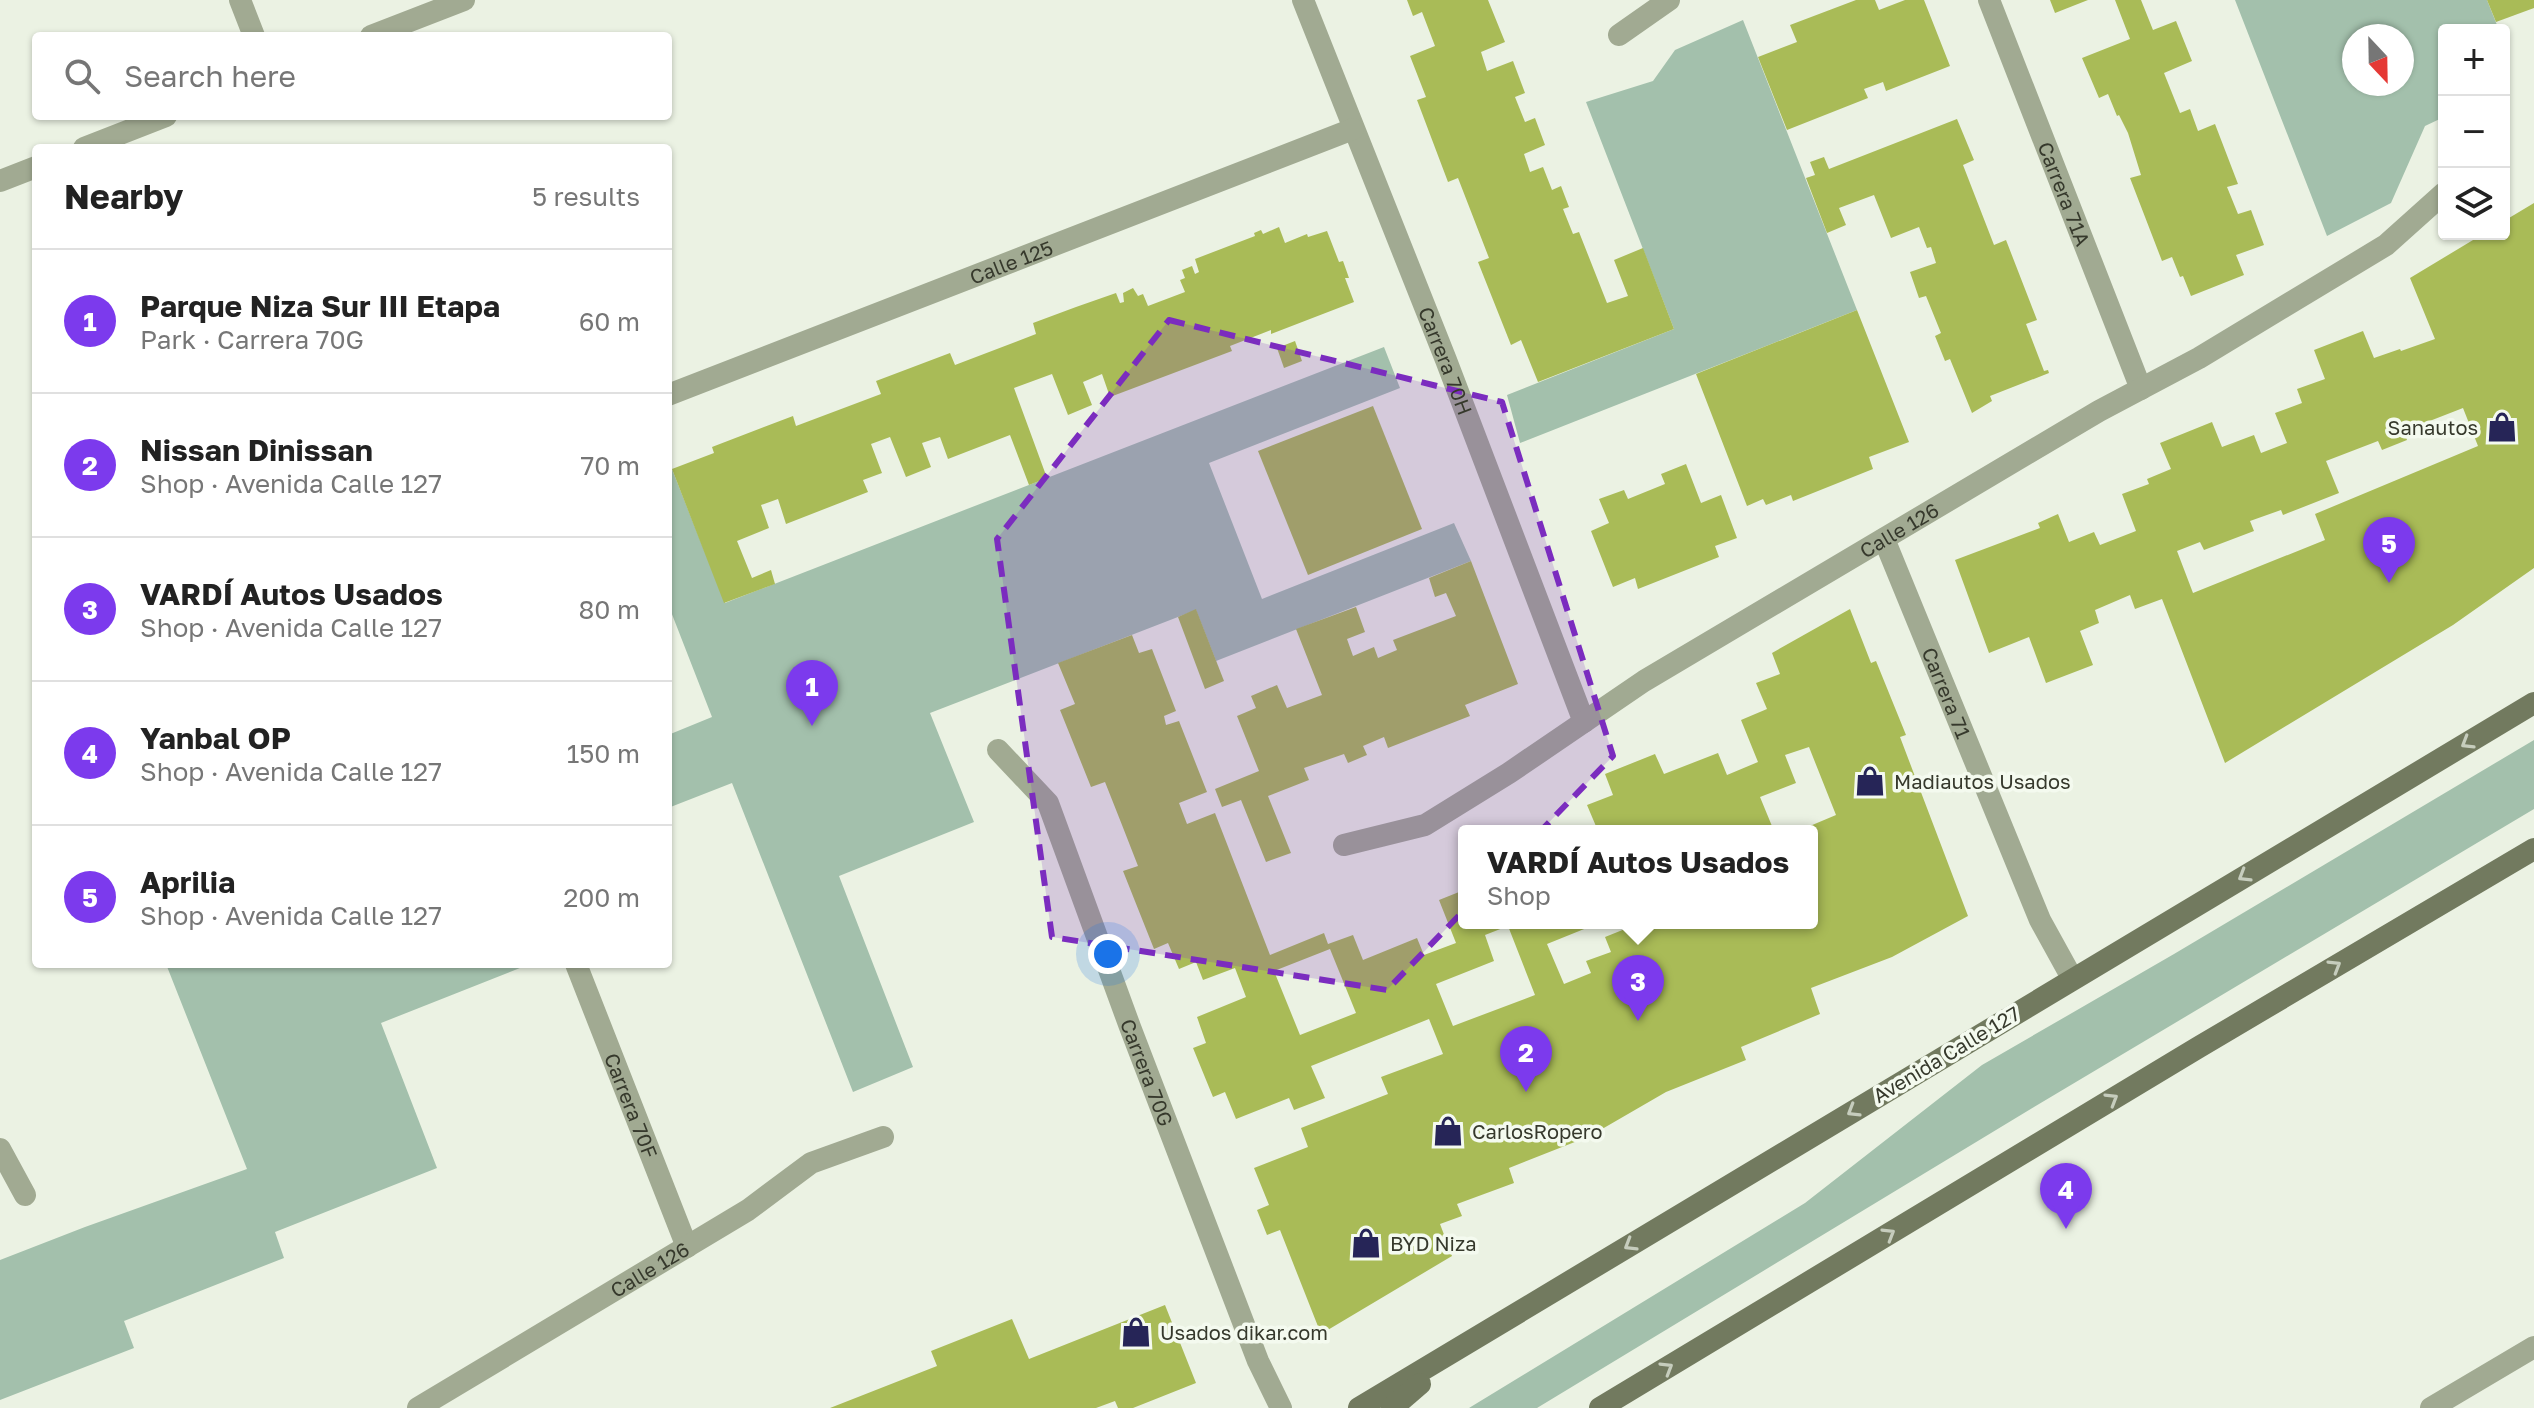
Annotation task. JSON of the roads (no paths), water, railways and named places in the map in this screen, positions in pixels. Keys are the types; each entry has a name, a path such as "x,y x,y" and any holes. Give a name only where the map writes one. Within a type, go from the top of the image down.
{"main road":[{"name":"Avenida Calle 127","path":"1359,1408 2534,703"},
{"path":"1600,1408 2534,849"},
{"path":"1392,1408 1467,1344"}],"street":[{"path":"240,0 252,32"},
{"path":"381,32 464,0"},
{"name":"Carrera 70H","path":"1303,0 1446,360 1584,722"},
{"path":"1619,35 1669,0"},
{"name":"Carrera 71A","path":"1989,0 2141,389"},
{"path":"94,144 156,120"},
{"name":"Calle 125","path":"672,393 1353,129"},
{"path":"0,181 32,169"},
{"name":"Calle 126","path":"1344,845 1425,825 1509,773 1644,681 2099,411 2199,358 2386,245 2438,198"},
{"name":"Carrera 71","path":"1884,539 2040,920 2072,978"},
{"name":"Carrera 70G","path":"998,750 1048,803 1258,1361 1281,1408"},
{"name":"Carrera 70F","path":"578,968 687,1247"},
{"name":"Calle 126","path":"418,1408 748,1210 811,1163 883,1137"},
{"path":"0,1149 25,1195"},
{"path":"2436,1406 2534,1347"}],"place":[{"name":"Sanautos","path":"2502,427"},
{"name":"Aprilia","path":"2389,583"},
{"name":"Parque Niza Sur III Etapa","path":"812,726"},
{"name":"Madiautos Usados","path":"1870,781"},
{"name":"VARDÍ Autos Usados","path":"1638,1021"},
{"name":"Nissan Dinissan","path":"1526,1092"},
{"name":"CarlosRopero","path":"1448,1131"},
{"name":"Yanbal OP","path":"2066,1229"},
{"name":"BYD Niza","path":"1366,1243"},
{"name":"Usados dikar.com","path":"1136,1332"}]}
